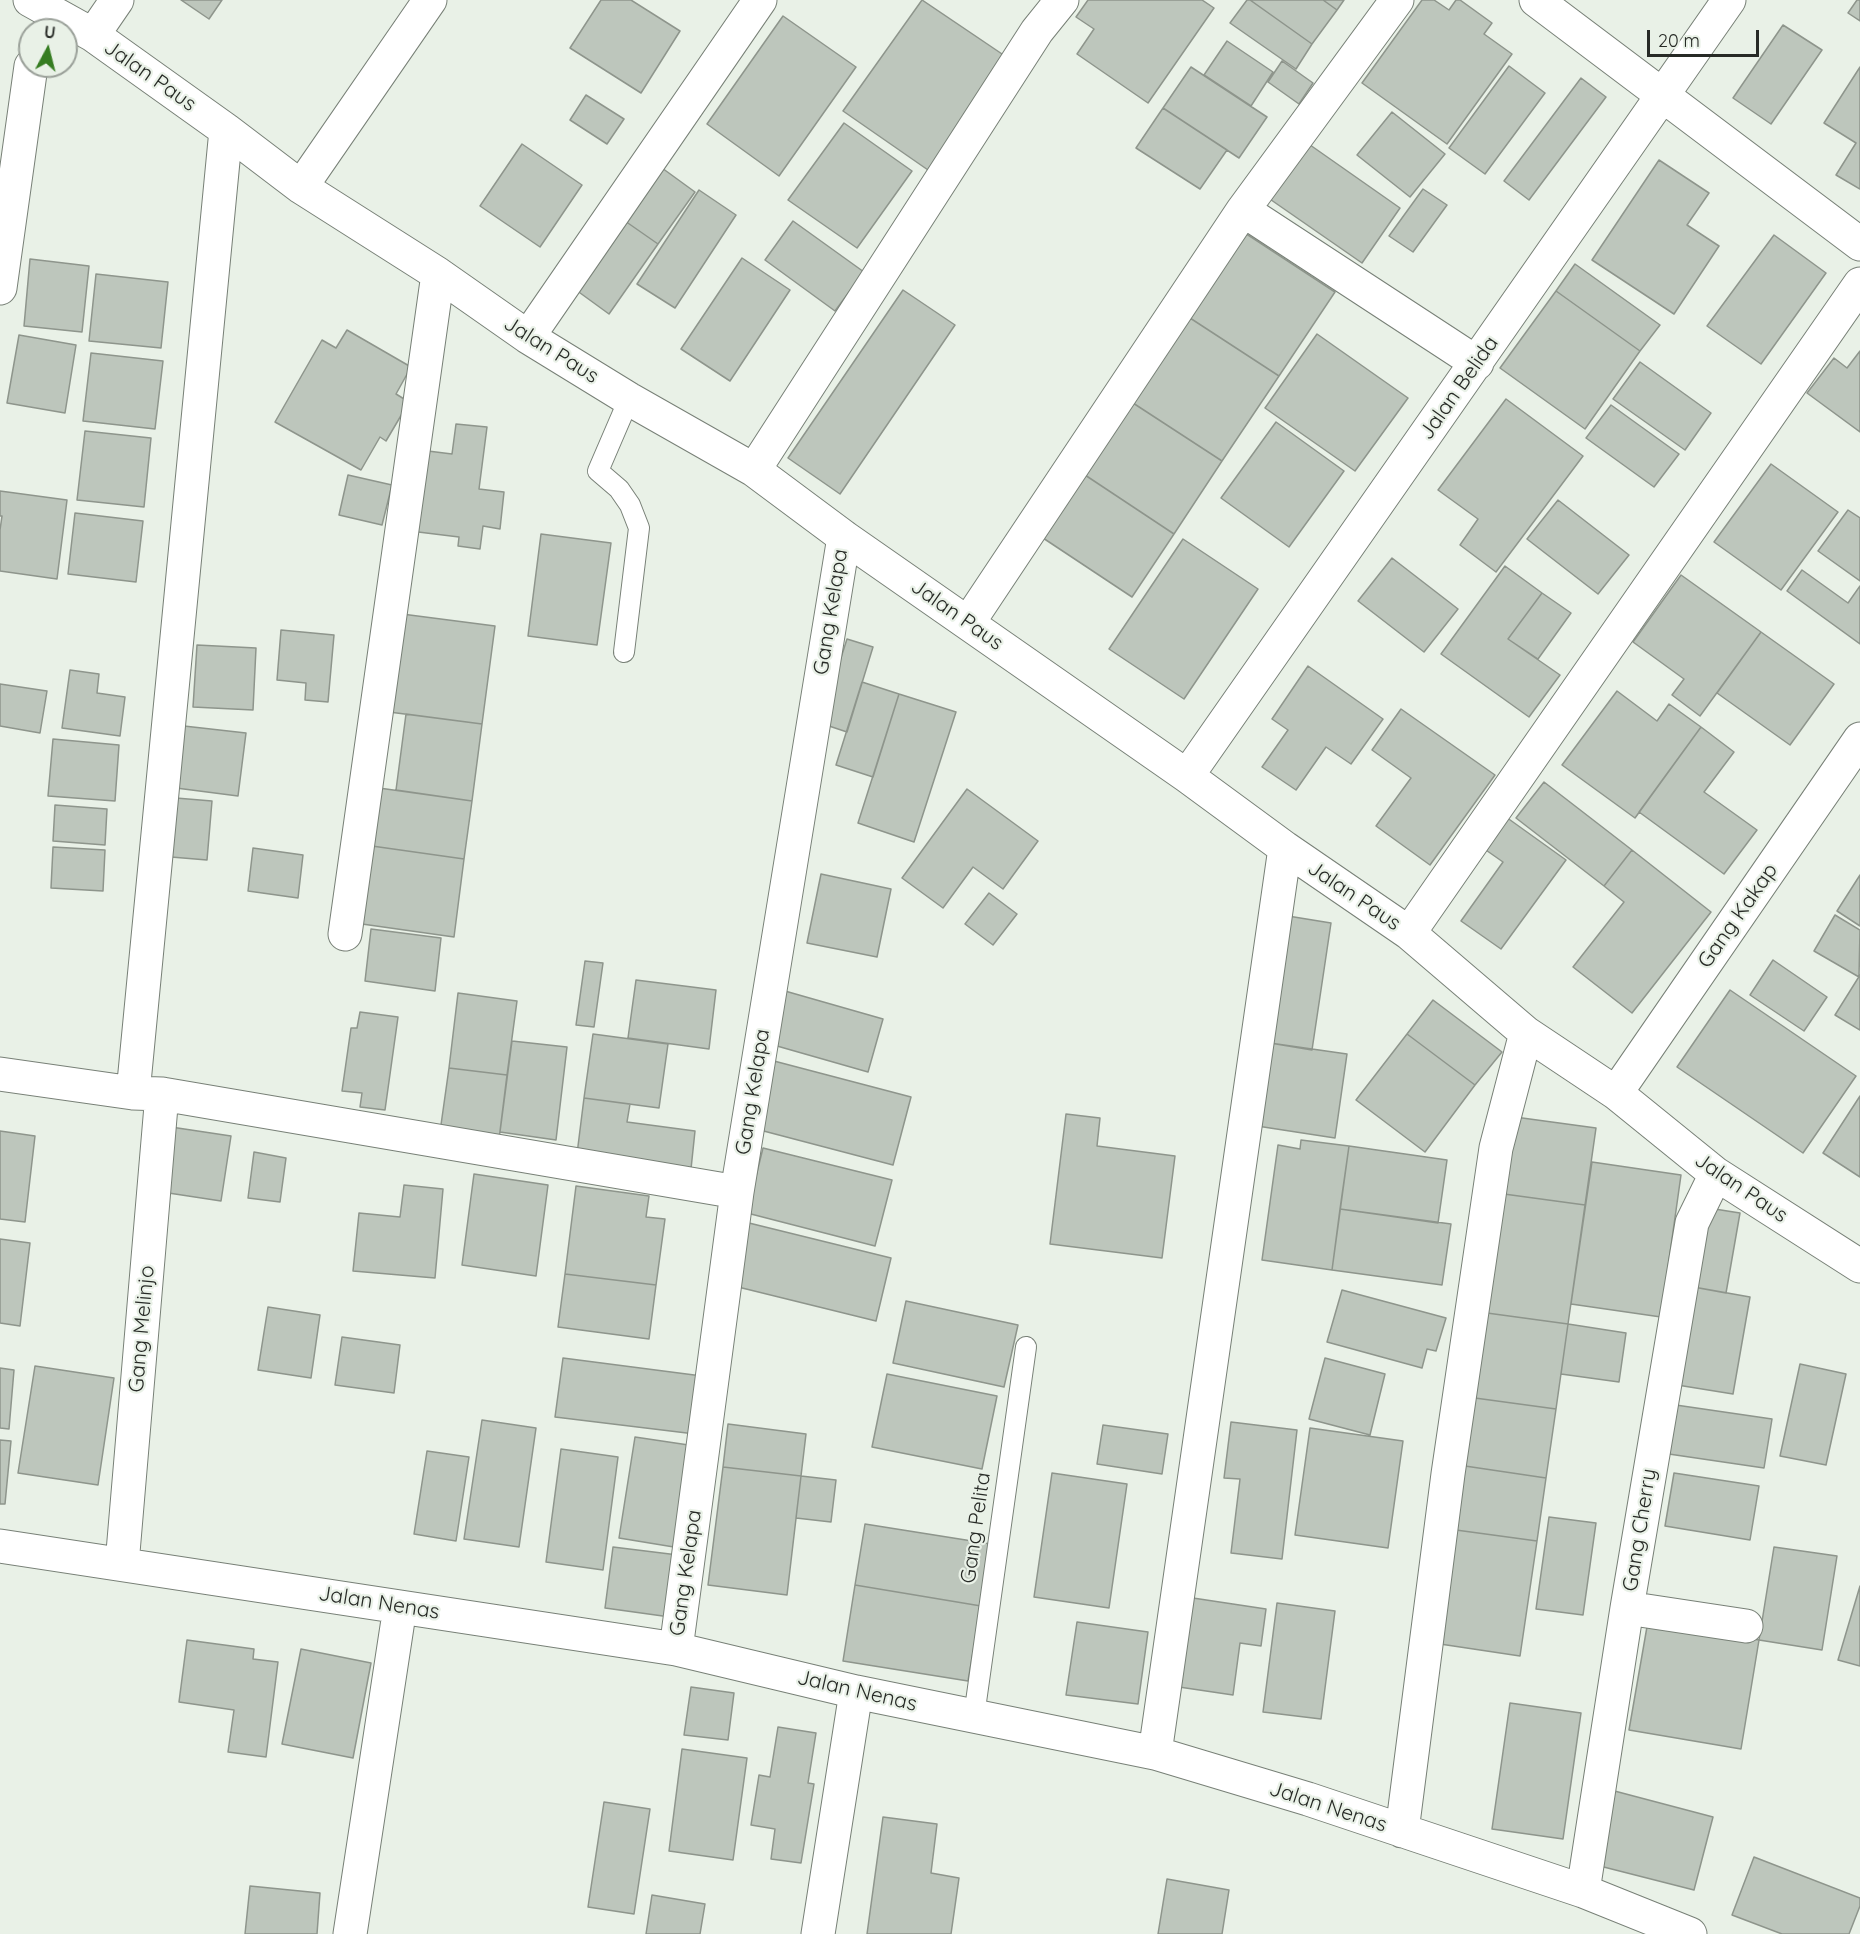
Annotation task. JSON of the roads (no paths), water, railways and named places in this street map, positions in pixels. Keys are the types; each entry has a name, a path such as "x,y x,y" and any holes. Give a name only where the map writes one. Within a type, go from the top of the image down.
{"street":[{"path":"93,35 117,0"},
{"path":"301,187 430,0"},
{"path":"528,337 760,0"},
{"path":"754,470 1037,32 1062,0"},
{"path":"968,623 1242,210 1397,0"},
{"path":"1536,0 1860,244"},
{"name":"Jalan Belida","path":"1187,776 1729,0"},
{"name":"Jalan Paus","path":"35,12 93,35 301,187 438,274 528,337 754,470 844,537 1409,933 1526,1033 1617,1093 1716,1174 1860,1266"},
{"path":"0,288 29,78"},
{"name":"Gang Melinjo","path":"122,1564 148,1094 226,130"},
{"path":"1242,210 1477,363"},
{"path":"345,934 438,274"},
{"path":"1409,933 1860,284"},
{"name":"Gang Kelapa","path":"676,1649 737,1192 844,537"},
{"name":"Gang Kakap","path":"1617,1093 1860,740"},
{"path":"1155,1753 1285,848"},
{"path":"1402,1832 1448,1474 1496,1148 1526,1033"},
{"path":"0,1074 148,1094 737,1192"},
{"name":"Gang Cherry","path":"1583,1891 1627,1608 1692,1223 1716,1174"},
{"name":"Jalan Nenas","path":"0,1546 676,1649 856,1692 1155,1753 1308,1799 1583,1891 1690,1934"},
{"path":"350,1934 400,1607"},
{"path":"1627,1608 1746,1626"},
{"path":"818,1934 856,1692"}],"lane":[{"path":"624,652 639,528 630,505 619,489 598,471 630,399"},
{"name":"Gang Pelita","path":"974,1716 1026,1347"}]}
